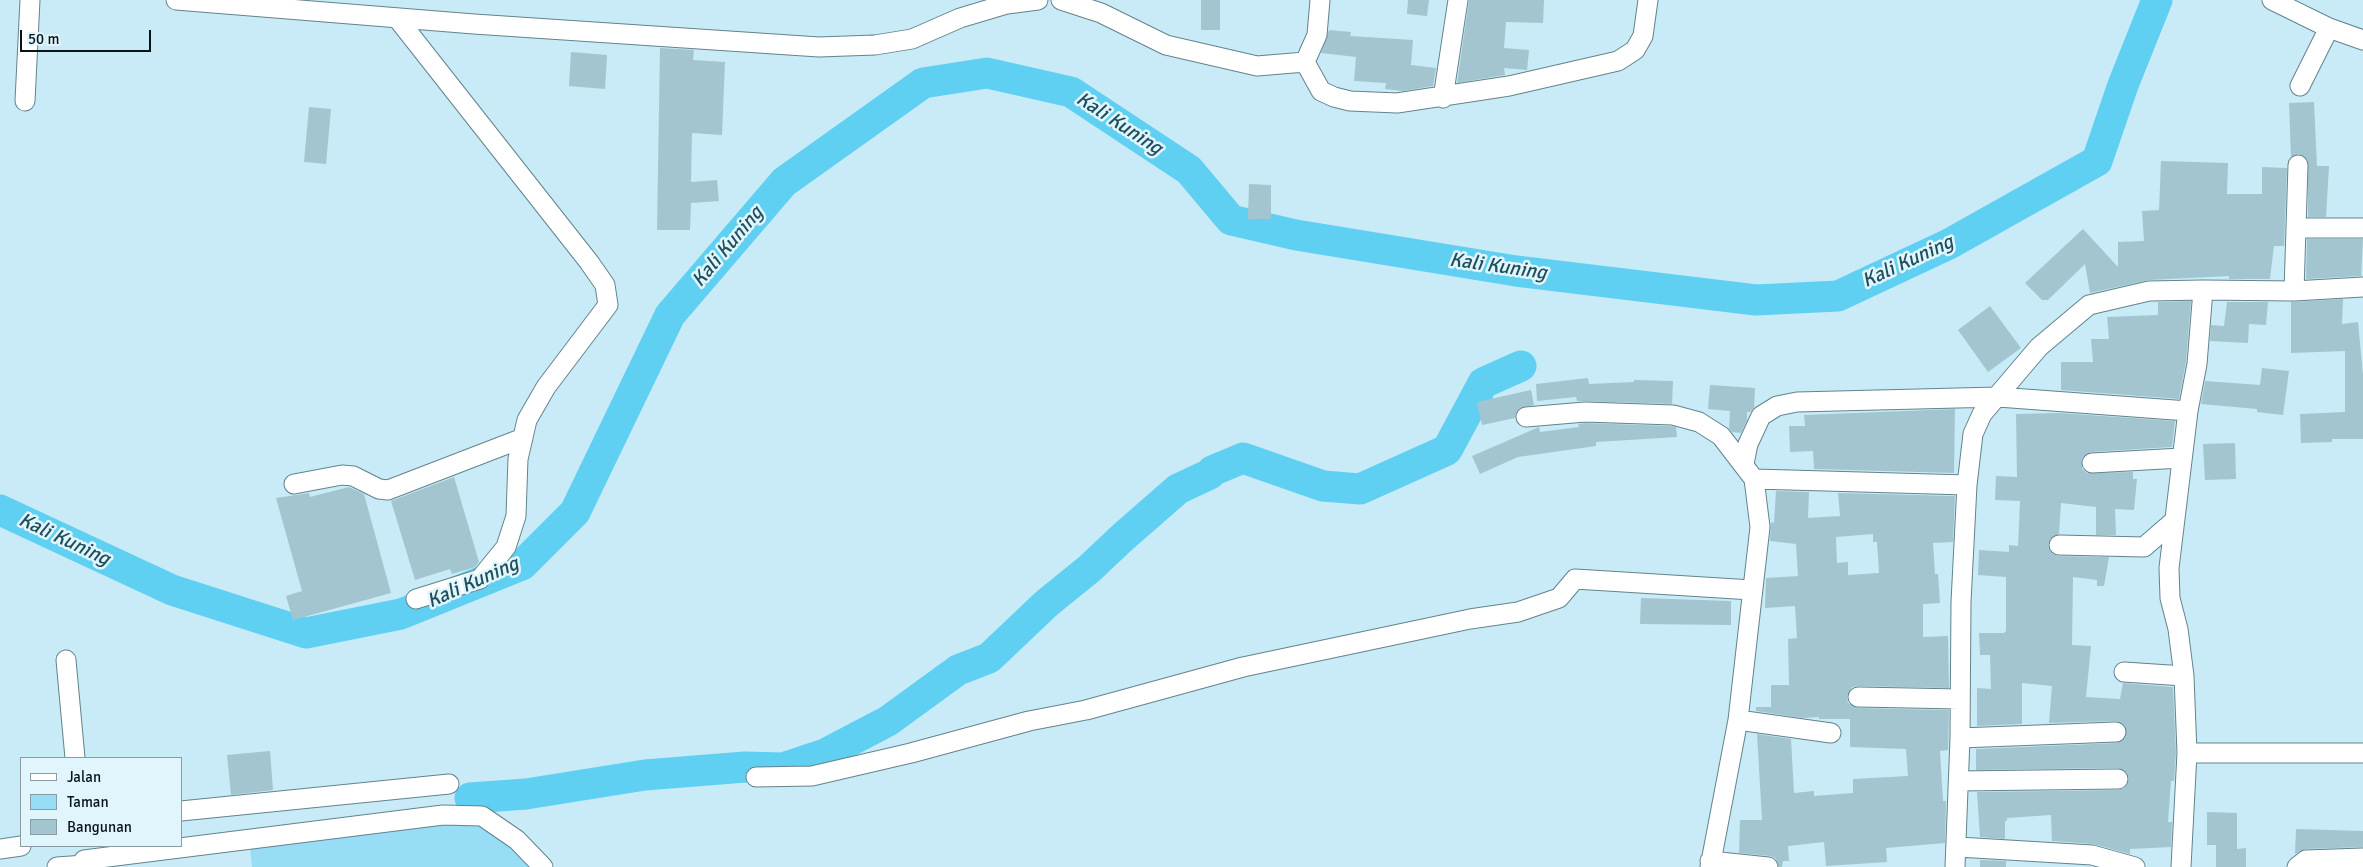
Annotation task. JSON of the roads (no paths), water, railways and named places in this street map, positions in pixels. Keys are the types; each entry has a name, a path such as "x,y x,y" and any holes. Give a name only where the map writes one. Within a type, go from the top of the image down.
{"street":[{"path":"25,101 30,0"},
{"path":"176,0 397,18 819,47 875,45 912,39 960,18 1007,4 1038,0"},
{"path":"1061,0 1101,13 1166,45 1257,66 1305,62"},
{"path":"1305,62 1317,35 1320,0"},
{"path":"1443,98 1458,0"},
{"path":"1305,62 1321,91 1350,101 1397,103 1443,98 1510,86 1618,61 1635,50 1643,36 1648,0"},
{"path":"2272,0 2329,28 2363,40"},
{"path":"397,18 583,254 605,285 608,305 546,387 527,420 518,459 516,516 506,547 480,579 416,599"},
{"path":"2300,86 2329,28"},
{"path":"2294,291 2298,165"},
{"path":"2296,228 2363,228"},
{"path":"1955,867 1958,847 1960,602 1967,485 1973,434 1982,414 2039,347 2089,305 2150,291 2294,291 2363,287"},
{"path":"2181,867 2187,753 2184,676 2178,629 2170,598 2168,568 2181,458 2197,364 2203,290"},
{"path":"1768,867 1710,864 1738,720 1760,527 1749,471 1748,444 1761,416 1777,406 1797,402 1998,397 2188,411"},
{"path":"1526,417 1584,412 1673,415 1699,422 1722,436 1749,471 1967,485"},
{"path":"294,484 342,474 353,476 379,489 388,490 523,438"},
{"path":"2092,463 2181,458"},
{"path":"2059,544 2144,547 2174,521"},
{"path":"756,777 812,776 911,753 1029,721 1086,710 1243,667 1470,620 1518,612 1559,598 1575,579 1752,590"},
{"path":"66,660 75,757"},
{"path":"2124,672 2184,676"},
{"path":"1858,698 1960,699"},
{"path":"1738,720 1831,733"},
{"path":"1960,738 2116,732"},
{"path":"2187,753 2363,753"},
{"path":"1959,781 2118,779"},
{"path":"182,811 449,784"},
{"path":"182,847 443,815 482,816 517,840 543,867"},
{"path":"0,849 20,846"},
{"path":"57,867 84,859 182,847"},
{"path":"1958,847 2092,856 2136,867"},
{"path":"2296,867 2306,860 2363,858"}],"waterway":[{"name":"Kali Kuning","path":"0,510 172,590 306,633 401,614 522,565 575,512 670,315 784,182 923,83 987,73 1071,92 1189,170 1231,220 1296,235 1516,271 1756,300 1838,296 1949,244 2097,161 2123,85 2157,0"},
{"path":"470,798 526,794 645,775 745,767 783,768 825,754 888,721 958,670 989,658 1047,603 1089,569 1178,489 1210,474 1212,471 1243,458 1323,486 1360,489 1447,450 1483,383 1521,366"}]}
